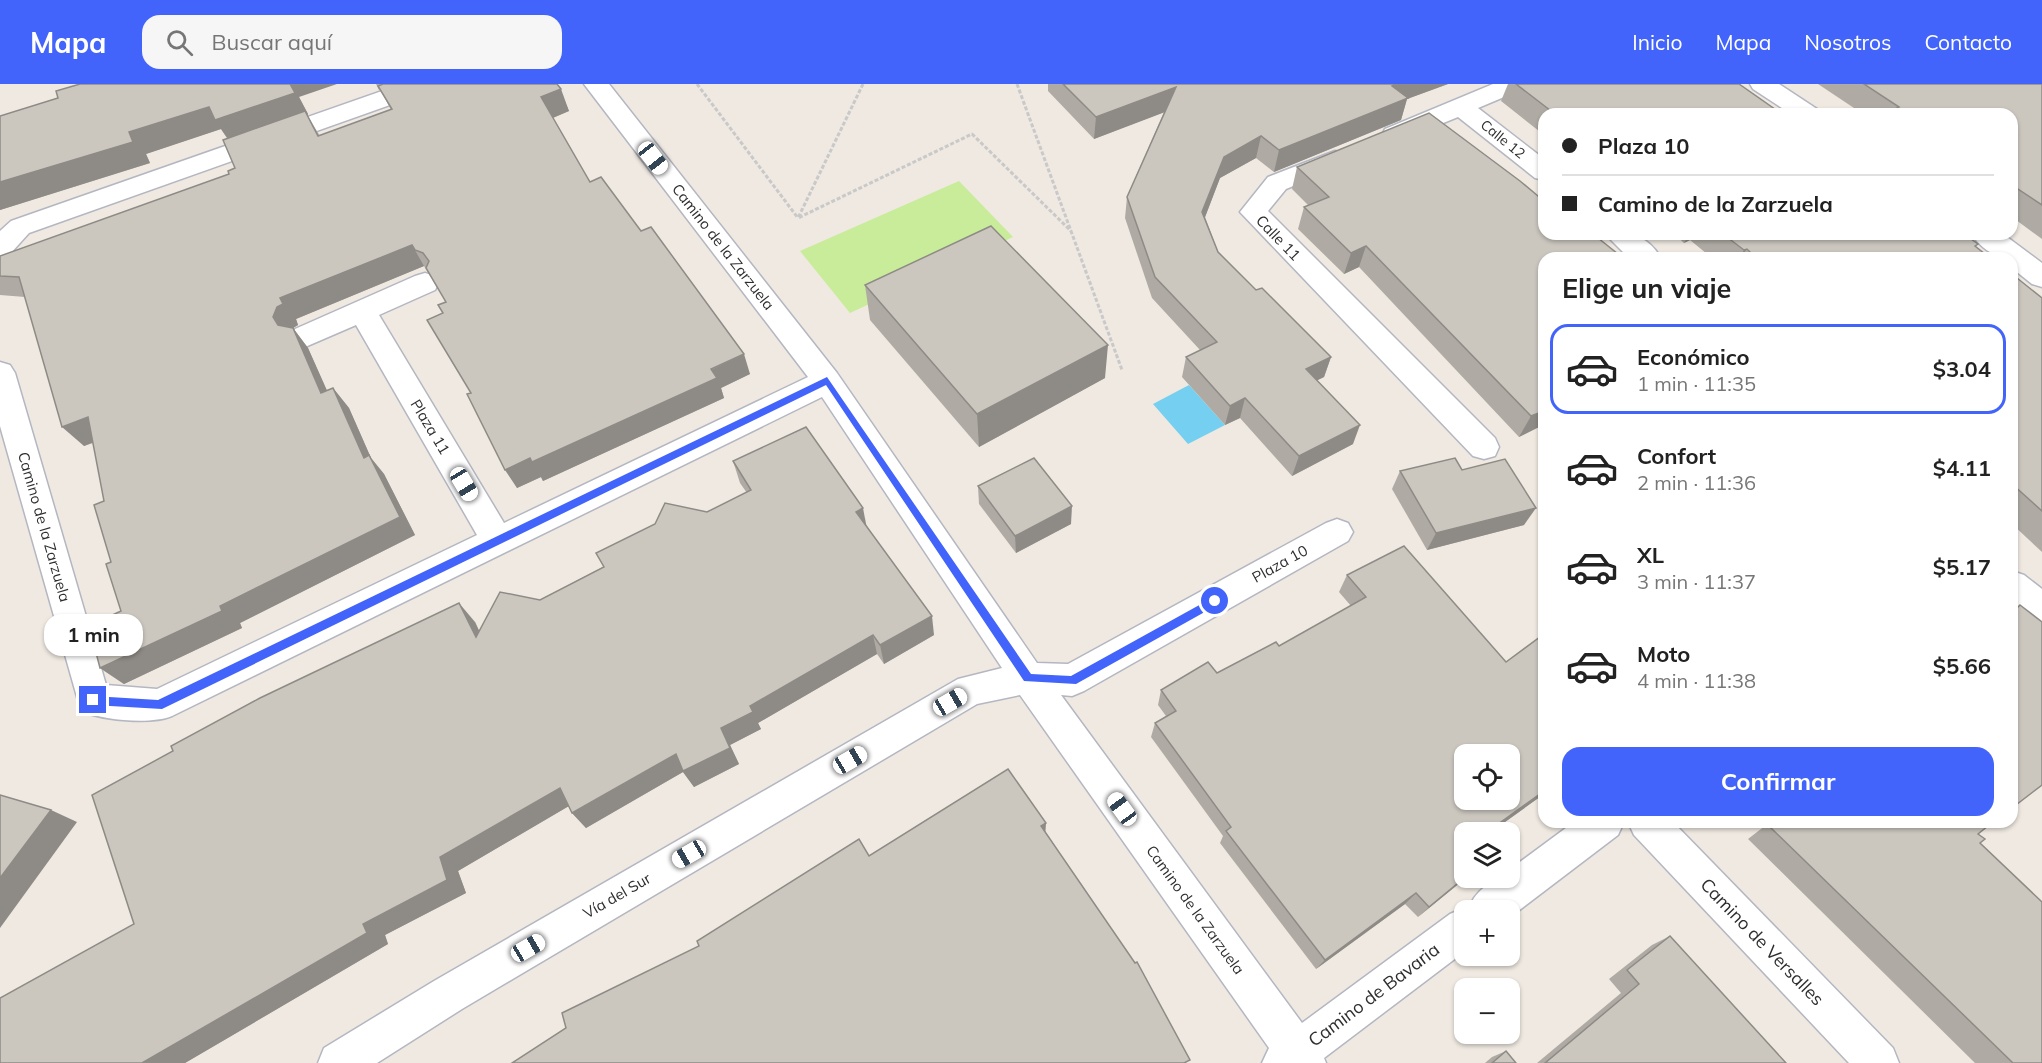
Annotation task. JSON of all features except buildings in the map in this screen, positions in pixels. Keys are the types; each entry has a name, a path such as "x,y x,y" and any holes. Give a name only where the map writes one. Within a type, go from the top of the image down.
{"street":[{"path":"0,248 20,227 426,84"},
{"name":"Camino de la Zarzuela","path":"596,84 827,381 1028,678 1295,1060"},
{"name":"Calle 11","path":"1484,447 1253,212 1277,183 1514,84"},
{"path":"1762,84 1799,108"},
{"name":"Calle 12","path":"1461,106 1538,167"},
{"path":"1625,240 1640,252"},
{"path":"1993,240 2009,252"},
{"path":"2018,259 2042,277"},
{"path":"305,336 425,284"},
{"name":"Plaza 11","path":"362,311 498,542"},
{"name":"Camino de la Zarzuela","path":"0,373 93,700 159,705 827,381"},
{"name":"Plaza 10","path":"1028,678 1072,680 1338,532"},
{"path":"2018,590 2042,609"},
{"name":"Vía del Sur","path":"339,1063 448,995 970,690 1028,678"},
{"path":"1500,900 1597,828"},
{"name":"Camino de Versalles","path":"1653,828 1878,1063"},
{"name":"Camino de Bavaria","path":"1295,1060 1454,936"}],"path":[{"path":"697,84 798,218"},
{"path":"798,218 863,84"},
{"path":"1017,84 1122,370"},
{"path":"798,218 972,134 1071,231"}],"green space":[{"path":"959,181 1013,237 850,313 800,251"}],"water":[{"path":"1189,385 1225,425 1188,444 1153,404"}],"route":[{"path":"93,700 159,705 827,381 1028,678 1072,680 1215,601"}]}
